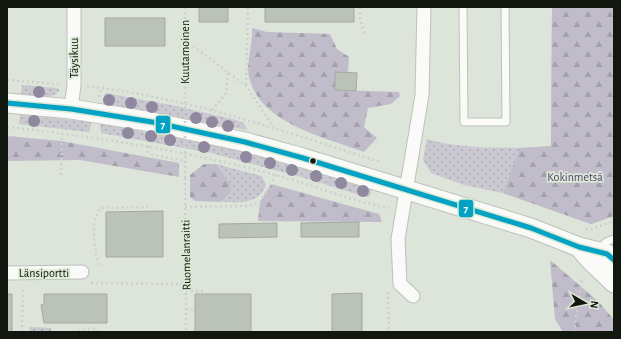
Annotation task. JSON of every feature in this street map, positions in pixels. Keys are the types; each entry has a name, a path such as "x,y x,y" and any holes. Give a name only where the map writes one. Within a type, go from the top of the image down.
{"main road":[{"path":"7,103 71,109 152,122 205,132 303,158 531,228 587,257 614,283"},
{"path":"587,257 607,254 614,260"}],"street":[{"name":"Täysikuu","path":"71,109 74,85 74,7"},
{"path":"414,296 400,284 398,239 422,95 424,7"},
{"name":"Länsiportti","path":"7,273 85,277"}],"lane":[{"path":"463,7 464,122 506,122 505,7"},
{"path":"587,257 606,242 614,239"}],"path":[{"name":"Kuutamoinen","path":"185,7 185,161"},
{"path":"246,86 248,7"},
{"path":"360,7 360,20 365,33"},
{"path":"185,40 246,86 274,127"},
{"path":"211,110 226,93 228,72"},
{"path":"7,80 101,88 211,110 274,127 385,163"},
{"path":"7,127 62,133 149,146 276,175 373,204 404,210"},
{"path":"60,175 62,133"},
{"path":"149,146 148,152 153,155 185,161"},
{"name":"Ruomelanraitti","path":"185,161 186,332"},
{"path":"185,207 247,206 260,202 276,175"},
{"path":"99,265 94,243 96,215 100,208 148,208"},
{"path":"589,230 614,221"},
{"path":"574,332 587,257"},
{"path":"85,277 186,284"},
{"path":"22,332 23,282"},
{"path":"186,291 205,291"},
{"path":"186,309 195,310"},
{"path":"73,332 96,328 96,332"}],"green space":[{"name":"Kokinmetsä","path":"552,7 614,7 614,216 591,224 503,193 464,185 431,173 423,160 427,139 441,143 472,147 551,147"},
{"name":"Kokinmetsä","path":"552,7 614,7 614,216 591,224 503,193 520,148 551,146"},
{"path":"252,28 267,32 330,34 337,49 349,57 348,72 335,72 335,90 399,92 400,96 391,104 368,108 364,127 377,138 364,152 313,134 280,117 266,106 256,93 249,77 248,66 252,40"},
{"path":"22,85 56,88 60,90 52,96 47,97 21,95"},
{"path":"105,93 176,106 236,120 244,123 247,130 103,103"},
{"path":"20,115 92,122 89,132 87,132 19,124"},
{"path":"100,123 237,150 372,189 369,197 366,197 301,177 211,153 101,133"},
{"path":"7,136 61,141 179,163 179,177 80,160 7,161"},
{"path":"204,164 216,164 230,183 231,191 221,202 195,201 190,197 190,175"},
{"path":"216,164 262,176 266,185 258,196 248,201 222,202 230,183"},
{"path":"271,184 379,214 382,222 258,221 260,202"},
{"path":"550,260 599,302 614,320 614,332 563,332 555,319"},
{"path":"30,327 51,328 51,332 29,332"}],"building":[{"path":"199,7 228,7 228,22 199,22"},
{"path":"265,7 354,7 354,22 265,22"},
{"path":"105,18 165,18 165,46 105,46"},
{"path":"335,72 357,73 356,91 335,90"},
{"path":"163,211 163,257 106,257 106,212"},
{"path":"359,222 359,237 301,237 301,223"},
{"path":"277,223 277,237 219,238 219,224"},
{"path":"362,293 362,332 332,332 332,294"},
{"path":"7,294 12,294 12,332 7,332"},
{"path":"44,294 107,294 107,323 44,323 41,305 44,304"},
{"path":"195,294 251,294 251,332 195,332"}],"transit line":[{"name":"7","path":"7,103 71,109 152,122 245,142 303,158 531,228 579,247 607,254 614,260"}]}
